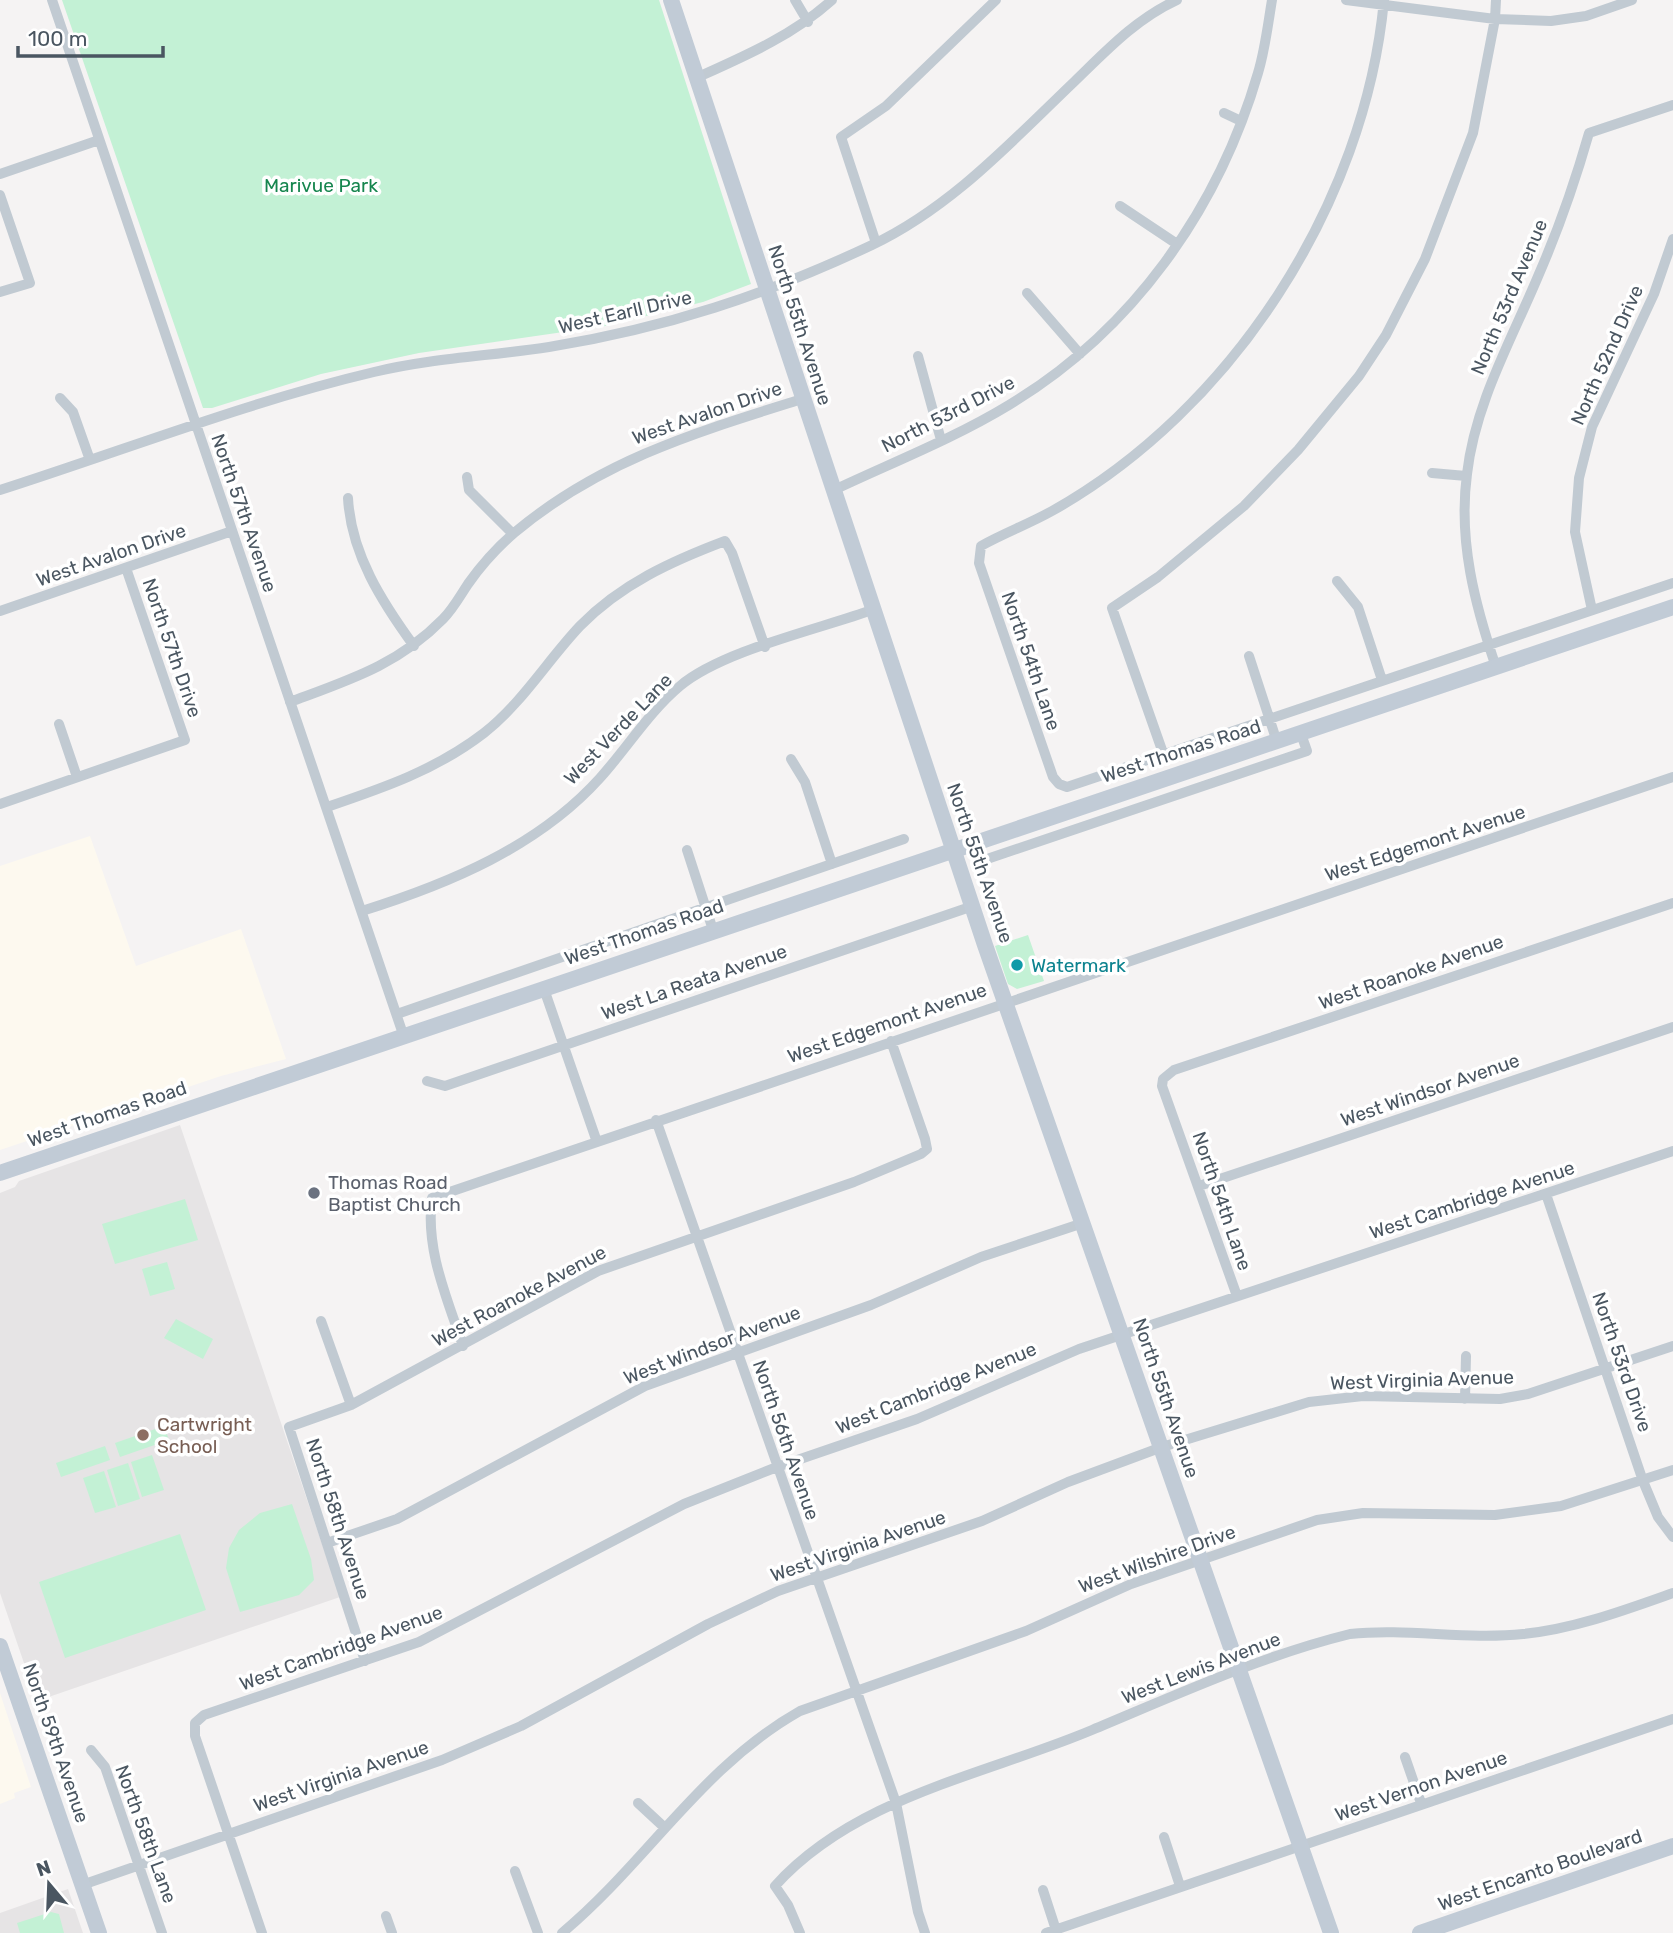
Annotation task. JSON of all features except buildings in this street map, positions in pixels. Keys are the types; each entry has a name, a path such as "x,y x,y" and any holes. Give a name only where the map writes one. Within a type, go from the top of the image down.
{"street":[{"name":"North 57th Avenue","path":"52,0 404,1037"},
{"name":"North 55th Avenue","path":"671,0 832,491 1005,1002 1331,1933"},
{"path":"795,0 808,22"},
{"path":"696,78 779,40 808,22 832,0"},
{"path":"876,243 841,137 886,106 996,0"},
{"name":"West Earll Drive","path":"0,490 286,394 378,371 547,347 628,332 718,309 767,291 876,243 936,209 978,174 1119,39 1153,11 1177,0"},
{"name":"North 53rd Drive","path":"832,491 1008,406 1080,354 1149,286 1215,185 1259,72 1272,0"},
{"path":"1346,0 1384,2 1495,19 1551,21 1586,16 1632,0"},
{"path":"1163,753 1112,608 1158,577 1244,506 1298,450 1359,376 1387,335 1425,259 1473,133 1495,19 1496,0"},
{"name":"North 54th Lane","path":"1059,785 1053,777 979,563 981,546 1053,510 1124,461 1169,423 1225,366 1262,322 1285,288 1312,235 1358,133 1384,2"},
{"name":"North 53rd Avenue","path":"1496,667 1473,593 1466,547 1466,476 1474,433 1486,396 1572,193 1589,133 1673,105"},
{"path":"1224,113 1241,121"},
{"path":"0,174 99,140"},
{"path":"0,195 30,284 0,292"},
{"path":"1120,206 1177,244"},
{"name":"North 52nd Drive","path":"1592,610 1575,532 1579,478 1592,427 1654,294 1673,239"},
{"path":"1027,293 1080,354"},
{"path":"918,356 941,440"},
{"path":"60,398 73,412 90,460"},
{"name":"West Avalon Drive","path":"290,702 386,665 414,646 446,617 470,581 513,534 590,479 663,444 802,399"},
{"path":"1432,473 1466,476"},
{"path":"467,477 469,490 513,534"},
{"path":"348,498 348,512 374,588 414,646"},
{"name":"West Avalon Drive","path":"0,611 232,531"},
{"path":"327,807 409,778 446,760 486,732 524,696 580,627 607,602 667,562 725,541 733,553 765,647"},
{"name":"North 57th Drive","path":"77,777 185,740 126,568"},
{"path":"1337,581 1358,607 1382,680"},
{"name":"West Thomas Road","path":"1059,785 1067,786 1673,583"},
{"name":"West Thomas Road","path":"0,1173 953,848 1301,734 1673,607"},
{"name":"West Verde Lane","path":"362,911 423,892 485,865 546,825 599,780 648,719 681,685 714,664 872,610"},
{"path":"1249,656 1277,741"},
{"path":"0,804 77,777 59,723"},
{"name":"West Thomas Road","path":"986,859 1307,751 1301,734"},
{"path":"791,759 805,782 832,864"},
{"name":"West Edgemont Avenue","path":"463,1346 435,1262 429,1219 432,1198 1673,777"},
{"path":"1032,822 1039,841"},
{"name":"West Thomas Road","path":"397,1014 904,839"},
{"path":"687,850 713,930"},
{"name":"West Roanoke Avenue","path":"1163,1079 1174,1070 1673,903"},
{"name":"West La Reata Avenue","path":"427,1081 445,1086 973,906"},
{"path":"544,989 597,1142"},
{"name":"West Windsor Avenue","path":"1199,1186 1673,1027"},
{"name":"West Roanoke Avenue","path":"289,1427 351,1405 598,1270 854,1182 927,1149 891,1041"},
{"name":"North 54th Lane","path":"1163,1079 1162,1086 1237,1296"},
{"name":"North 56th Avenue","path":"656,1120 896,1803 918,1912 925,1933"},
{"name":"West Cambridge Avenue","path":"228,1834 195,1736 195,1723 204,1715 419,1642 684,1504 777,1467 917,1419 1033,1367 1121,1335 1673,1151"},
{"name":"North 53rd Drive","path":"1546,1194 1643,1481 1658,1517 1673,1536"},
{"name":"West Windsor Avenue","path":"327,1543 397,1519 645,1386 896,1295 981,1257 1083,1223"},
{"path":"321,1321 351,1405"},
{"name":"West Virginia Avenue","path":"82,1885 442,1760 510,1731 708,1624 778,1591 982,1521 1068,1482 1162,1447 1309,1402 1363,1396 1465,1399 1528,1394 1673,1346"},
{"path":"1465,1399 1466,1356"},
{"name":"North 58th Avenue","path":"289,1427 365,1661"},
{"name":"West Wilshire Drive","path":"562,1933 616,1884 718,1771 760,1735 800,1711 1036,1627 1131,1584 1317,1520 1363,1513 1495,1515 1561,1506 1673,1471"},
{"name":"West Lewis Avenue","path":"800,1933 788,1905 775,1886 791,1868 835,1837 896,1803 1092,1730 1165,1697 1350,1634 1378,1631 1485,1636 1525,1634 1612,1614 1673,1593"},
{"name":"North 59th Avenue","path":"0,1646 99,1933"},
{"name":"West Vernon Avenue","path":"1043,1890 1051,1931 1673,1719"},
{"name":"North 58th Lane","path":"91,1750 105,1768 162,1933"},
{"path":"1405,1757 1421,1803"},
{"path":"638,1803 665,1828"},
{"path":"228,1834 262,1933"},
{"path":"1164,1837 1180,1886"},
{"name":"West Encanto Boulevard","path":"1420,1933 1673,1846"},
{"path":"515,1871 538,1933"},
{"path":"386,1916 393,1933"}],"shaded area":[{"path":"90,836 136,966 241,929 286,1059 221,1076 0,1150 0,866"},
{"name":"Cartwright School","path":"180,1125 340,1597 37,1701 0,1593 0,1193 15,1187 19,1181"},
{"path":"0,1693 31,1787 14,1793 15,1798 0,1804"},
{"path":"68,1889 83,1933 0,1933 0,1913"}],"green space":[{"name":"Marivue Park","path":"62,0 659,0 751,284 703,302 605,326 419,353 321,374 212,408 203,408"},
{"path":"1028,935 1044,981 1017,989 1008,984 995,946"},
{"path":"185,1199 198,1240 115,1264 102,1224"},
{"path":"167,1262 175,1289 150,1296 142,1269"},
{"path":"176,1319 213,1339 203,1359 164,1338"},
{"path":"164,1426 169,1440 120,1457 115,1443"},
{"path":"105,1446 110,1460 61,1477 56,1463"},
{"path":"152,1455 164,1490 142,1497 131,1462"},
{"path":"128,1463 140,1499 118,1506 107,1470"},
{"path":"104,1471 116,1507 95,1513 83,1478"},
{"path":"292,1504 311,1559 314,1580 299,1595 240,1612 226,1568 229,1548 239,1530 260,1513"},
{"path":"180,1534 206,1610 65,1658 39,1582"},
{"path":"51,1912 59,1914 64,1933 20,1933 17,1923"}],"place":[{"name":"Watermark","path":"1017,965"},
{"name":"Thomas Road Baptist Church","path":"314,1193"},
{"name":"Cartwright School","path":"143,1435"}]}
